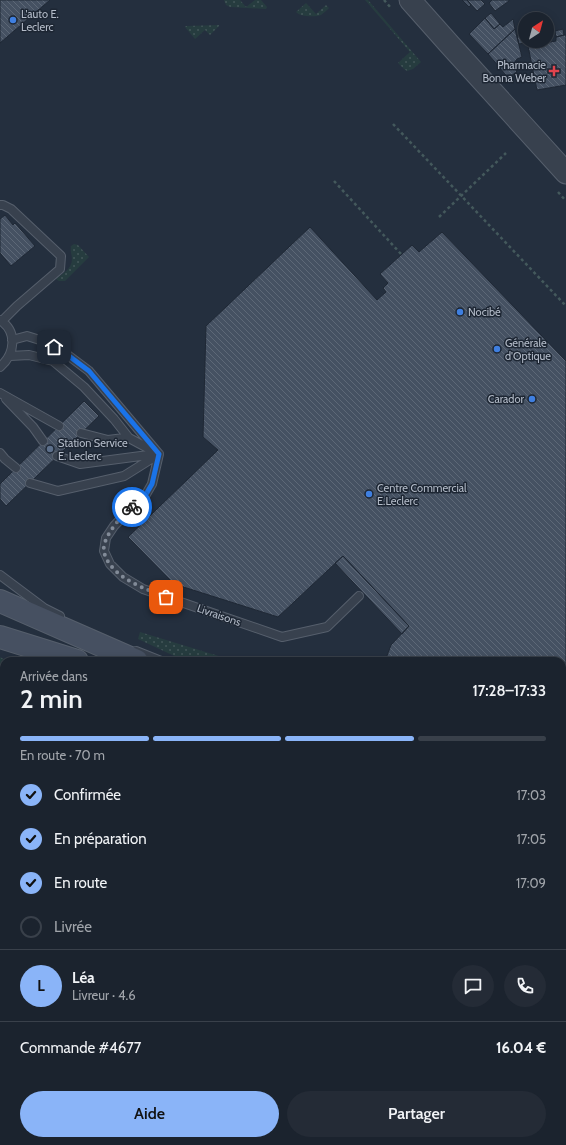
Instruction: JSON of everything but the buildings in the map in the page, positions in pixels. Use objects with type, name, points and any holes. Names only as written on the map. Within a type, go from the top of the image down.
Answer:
[{"type":"main road","points":[[0,601],[132,654]]},
{"type":"main road","points":[[0,637],[64,657]]},
{"type":"street","points":[[410,0],[566,173]]},
{"type":"lane","points":[[0,205],[11,209],[61,256],[60,270],[1,321],[8,328],[12,340],[12,348],[10,356],[0,367]]},
{"type":"lane","points":[[12,340],[27,336],[43,341],[65,353],[89,371],[159,454]]},
{"type":"lane","points":[[10,356],[29,355],[53,361],[84,387],[130,438],[159,454]]},
{"type":"lane","points":[[0,393],[59,426]]},
{"type":"lane","points":[[0,393],[33,427],[43,441]]},
{"type":"lane","points":[[81,433],[108,440],[130,438]]},
{"type":"lane","points":[[0,453],[16,468]]},
{"type":"lane","points":[[57,456],[80,464],[159,454]]},
{"type":"lane","points":[[30,483],[58,491],[124,476],[159,454]]},
{"type":"lane","name":"Livraisons","points":[[159,454],[152,484],[145,496],[114,526],[106,538],[104,551],[110,564],[123,577],[143,588],[282,637],[328,626],[359,596]]},
{"type":"lane","points":[[0,575],[44,608],[65,618]]},
{"type":"lane","points":[[132,654],[144,657]]},
{"type":"path","points":[[393,124],[566,306]]},
{"type":"path","points":[[439,217],[506,153]]},
{"type":"path","points":[[334,181],[402,254]]},
{"type":"green space","points":[[224,0],[240,0],[246,7],[255,0],[261,0],[267,7],[266,9],[230,7],[226,5]]},
{"type":"green space","points":[[365,0],[368,0],[421,62],[413,69],[407,71],[398,63],[410,52]]},
{"type":"green space","points":[[306,3],[316,14],[326,5],[329,8],[321,15],[316,16],[304,16],[298,14],[296,12]]},
{"type":"green space","points":[[219,25],[210,35],[205,30],[195,39],[185,27],[186,26]]},
{"type":"green space","points":[[74,244],[78,245],[89,257],[65,281],[59,281],[56,279],[66,271],[72,263],[71,246]]},
{"type":"green space","points":[[140,632],[222,657],[176,657],[138,639]]},
{"type":"way so far","points":[[132,507],[114,526],[106,538],[104,551],[110,564],[123,577],[143,588],[166,597]]},
{"type":"place","name":"L'auto E. Leclerc","points":[[13,20]]},
{"type":"place","name":"Pharmacie Bonna Weber","points":[[554,71]]},
{"type":"place","name":"Nocibé","points":[[460,312]]},
{"type":"place","name":"Générale d'Optique","points":[[497,349]]},
{"type":"place","name":"Carador","points":[[532,399]]},
{"type":"place","name":"Station Service E. Leclerc","points":[[50,449]]},
{"type":"place","name":"Centre Commercial E.Leclerc","points":[[369,494]]},
{"type":"route","points":[[54,347],[65,353],[89,371],[159,454],[152,484],[145,496],[132,507]]}]
